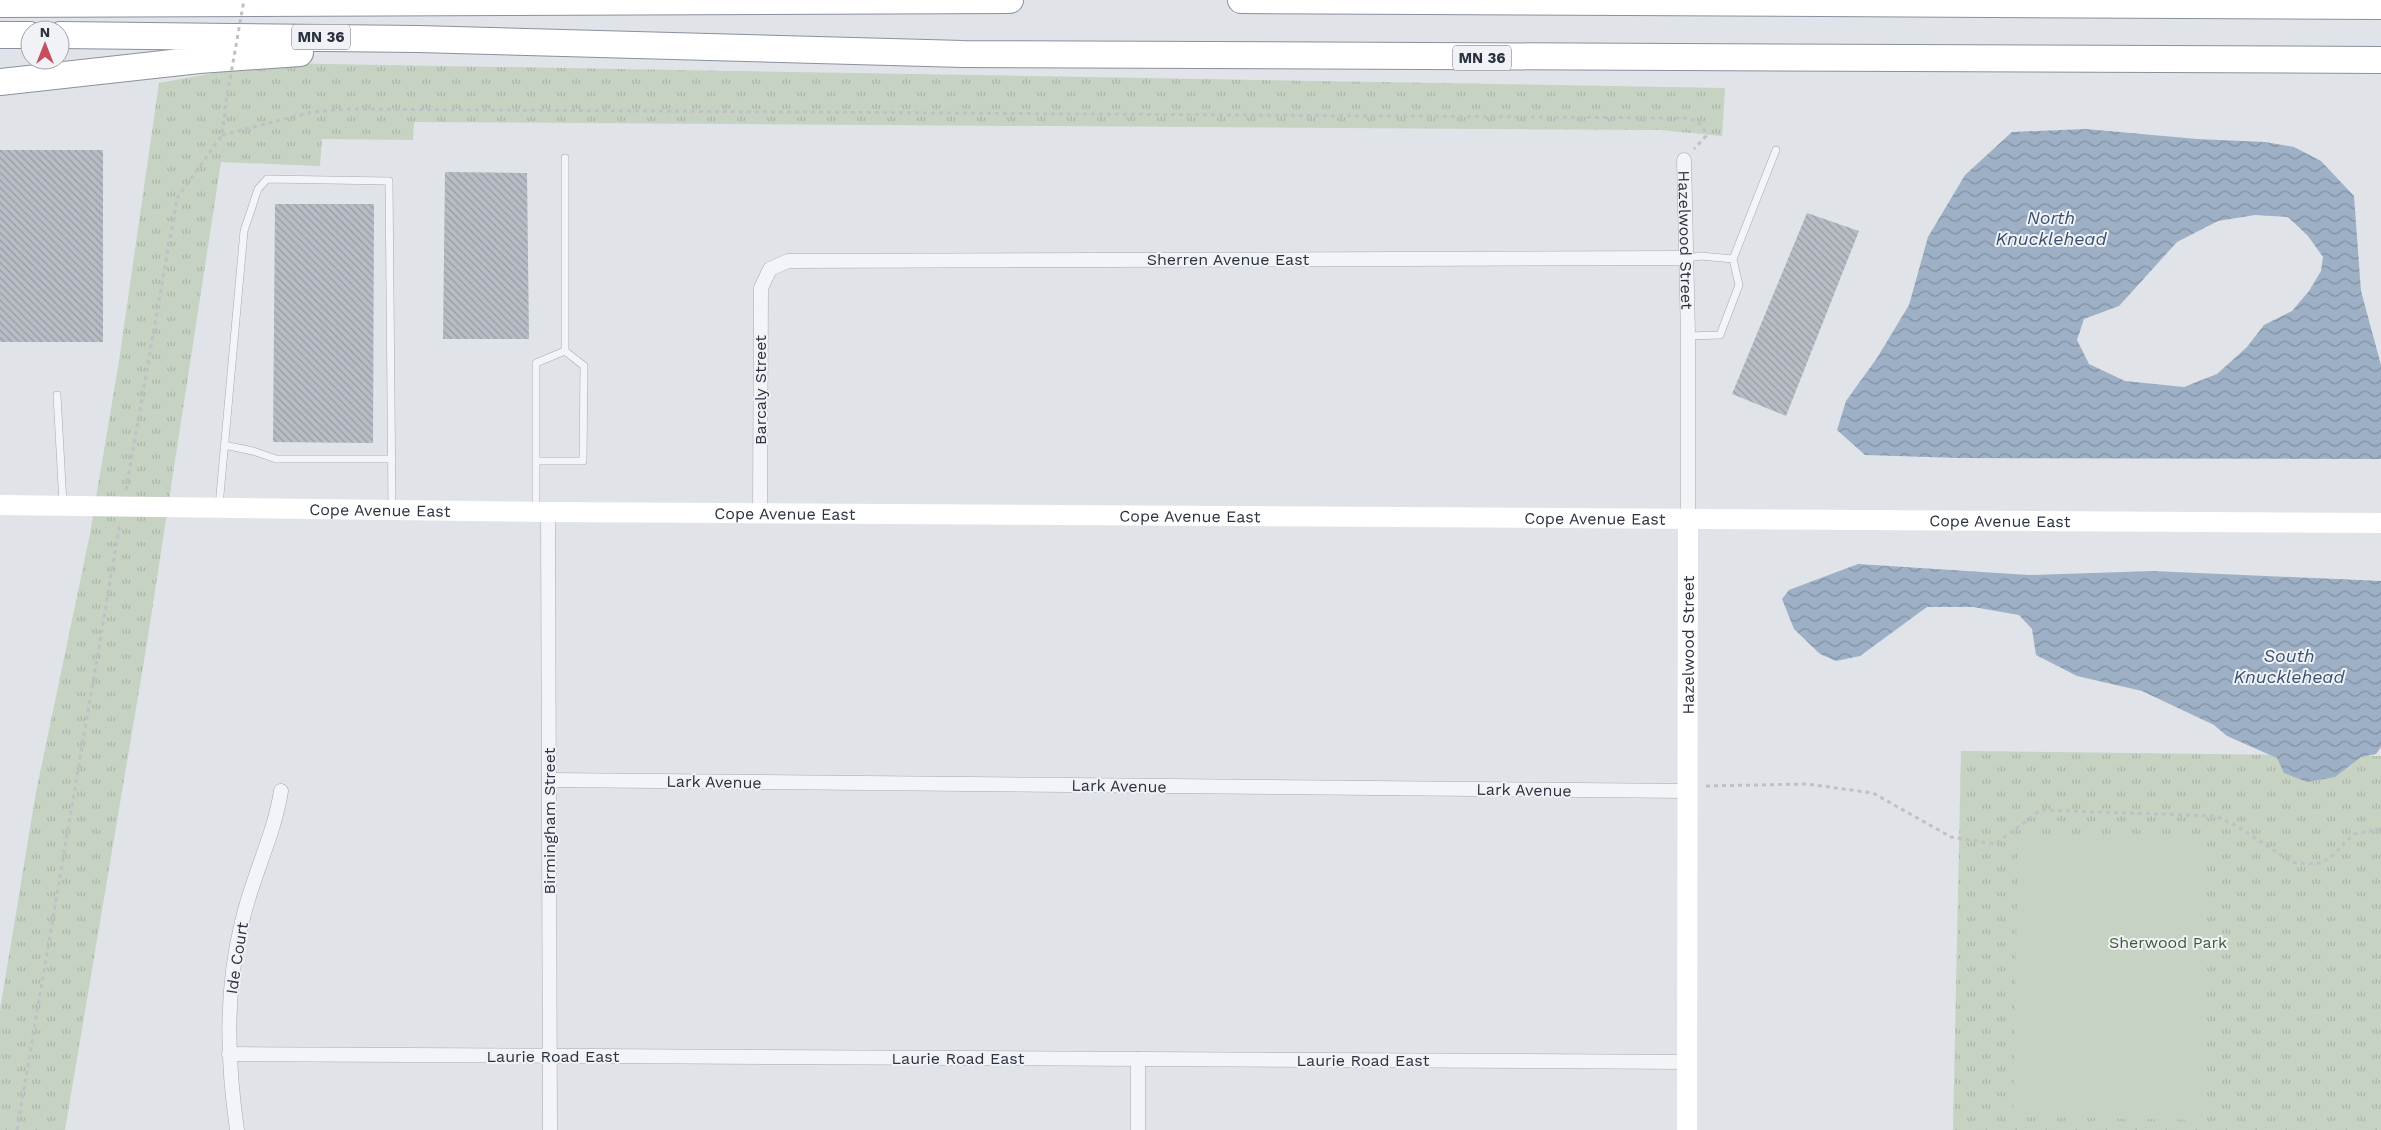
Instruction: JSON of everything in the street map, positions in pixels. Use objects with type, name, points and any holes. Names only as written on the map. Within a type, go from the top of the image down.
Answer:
[{"type":"highway","name":"MN 36","points":[[0,4],[1010,0]]},
{"type":"highway","points":[[1241,0],[2381,6]]},
{"type":"highway","points":[[0,35],[20,35]]},
{"type":"highway","name":"MN 36","points":[[70,35],[408,38],[964,54],[2381,60]]},
{"type":"highway","points":[[0,82],[199,60],[281,54],[583,44]]},
{"type":"street","name":"Hazelwood Street","points":[[1684,160],[1688,336],[1688,520],[1695,788],[1687,1062],[1687,1130]]},
{"type":"street","name":"Sherren Avenue East","points":[[770,269],[788,261],[1687,258]]},
{"type":"street","name":"Barcaly Street","points":[[760,514],[761,288],[770,269]]},
{"type":"street","name":"Cope Avenue East","points":[[0,504],[760,514],[2381,523]]},
{"type":"street","name":"Birmingham Street","points":[[542,512],[549,780],[550,1130]]},
{"type":"street","name":"Lark Avenue","points":[[549,780],[1695,788]]},
{"type":"street","name":"Ide Court","points":[[238,1130],[229,1054],[232,977],[242,921],[258,867],[278,812],[281,791]]},
{"type":"street","name":"Laurie Road East","points":[[229,1054],[1687,1062]]},
{"type":"street","points":[[1138,1059],[1138,1130]]},
{"type":"lane","points":[[1688,336],[1720,335],[1739,284],[1733,259],[1776,150]]},
{"type":"lane","points":[[564,158],[565,351]]},
{"type":"lane","points":[[219,506],[244,231],[258,188],[266,180],[389,181],[392,509]]},
{"type":"lane","points":[[1687,258],[1701,256],[1733,259]]},
{"type":"lane","points":[[542,512],[537,461],[536,363],[565,351]]},
{"type":"lane","points":[[537,461],[583,461],[584,366],[565,351]]},
{"type":"lane","points":[[57,395],[64,505]]},
{"type":"lane","points":[[224,445],[253,451],[276,459],[392,459]]},
{"type":"path","points":[[18,1130],[123,505],[177,198],[222,135],[244,0]]},
{"type":"path","points":[[222,135],[312,112],[345,109],[1684,118],[1698,120],[1704,127],[1706,136],[1684,160]]},
{"type":"path","points":[[1695,788],[1807,784],[1873,793],[1951,837],[1995,844],[2041,810],[2216,816],[2237,826],[2292,862],[2307,864],[2322,863],[2354,834],[2381,829]]},
{"type":"green space","points":[[269,63],[1725,88],[1722,136],[1660,130],[414,122],[413,140],[322,139],[320,166],[221,162],[147,643],[65,1130],[0,1130],[0,1010],[36,792],[90,534],[119,361],[159,83]]},
{"type":"green space","name":"Sherwood Park","points":[[1961,751],[2381,756],[2381,1130],[1953,1130]]},
{"type":"green space","points":[[2018,839],[2203,841],[2201,1120],[2013,1117]]},
{"type":"water","name":"North Knucklehead","points":[[2086,129],[2197,139],[2265,142],[2294,147],[2321,161],[2354,196],[2361,291],[2381,365],[2381,459],[1959,458],[1865,455],[1837,430],[1846,401],[1877,358],[1909,305],[1928,237],[1965,175],[2012,132]],"holes":[[[2255,215],[2288,217],[2308,236],[2323,257],[2321,271],[2309,291],[2292,311],[2264,325],[2247,347],[2217,374],[2184,387],[2125,381],[2089,364],[2077,340],[2084,319],[2119,306],[2177,242],[2218,221]]]},
{"type":"water","name":"South Knucklehead","points":[[1858,564],[2029,575],[2153,571],[2381,581],[2381,747],[2376,754],[2361,757],[2335,777],[2307,782],[2284,773],[2277,758],[2227,736],[2214,725],[2142,691],[2077,676],[2036,655],[2032,629],[2019,615],[1973,607],[1927,607],[1860,656],[1836,661],[1820,654],[1794,629],[1782,599],[1789,590]]},
{"type":"building","points":[[0,150],[103,150],[103,342],[0,342]]},
{"type":"building","points":[[445,172],[527,173],[529,339],[443,339]]},
{"type":"building","points":[[275,204],[374,204],[373,443],[273,442]]},
{"type":"building","points":[[1807,213],[1859,231],[1786,416],[1732,394]]}]
